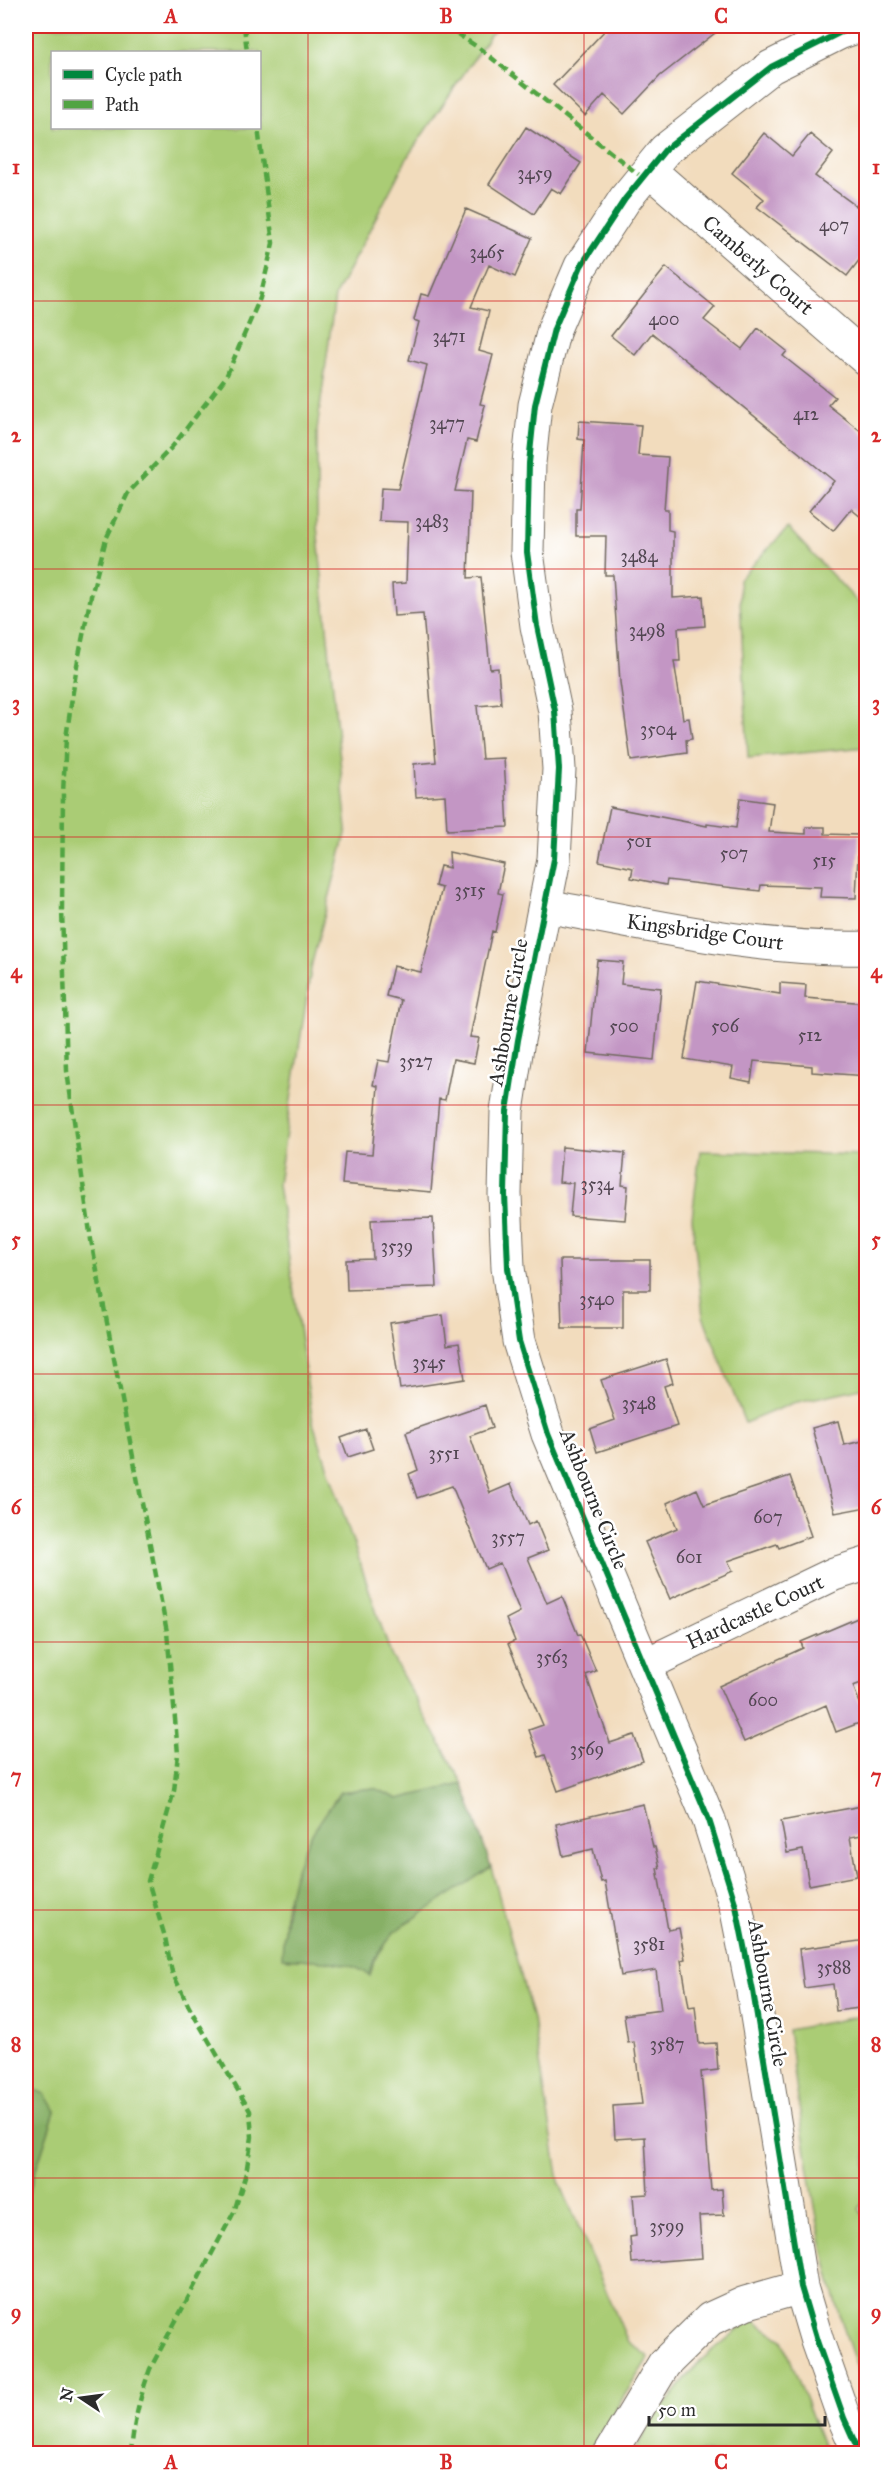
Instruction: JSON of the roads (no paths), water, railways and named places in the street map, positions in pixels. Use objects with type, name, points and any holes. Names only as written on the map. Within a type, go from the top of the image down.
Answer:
[{"type":"street","name":"Ashbourne Circle","points":[[859,26],[838,33],[771,67],[665,150],[626,199],[581,266],[554,329],[535,405],[529,463],[527,552],[537,626],[555,711],[559,769],[554,860],[518,1040],[507,1111],[506,1194],[508,1268],[519,1341],[548,1434],[709,1820],[736,1906],[753,1991],[801,2287],[844,2418],[860,2454]]},
{"type":"street","name":"Camberly Court","points":[[649,170],[867,359]]},
{"type":"street","name":"Kingsbridge Court","points":[[544,906],[721,938],[780,944],[867,948]]},
{"type":"street","name":"Hardcastle Court","points":[[645,1665],[834,1574],[867,1564]]},
{"type":"street","points":[[610,2454],[664,2364],[710,2319],[745,2303],[801,2287]]}]
